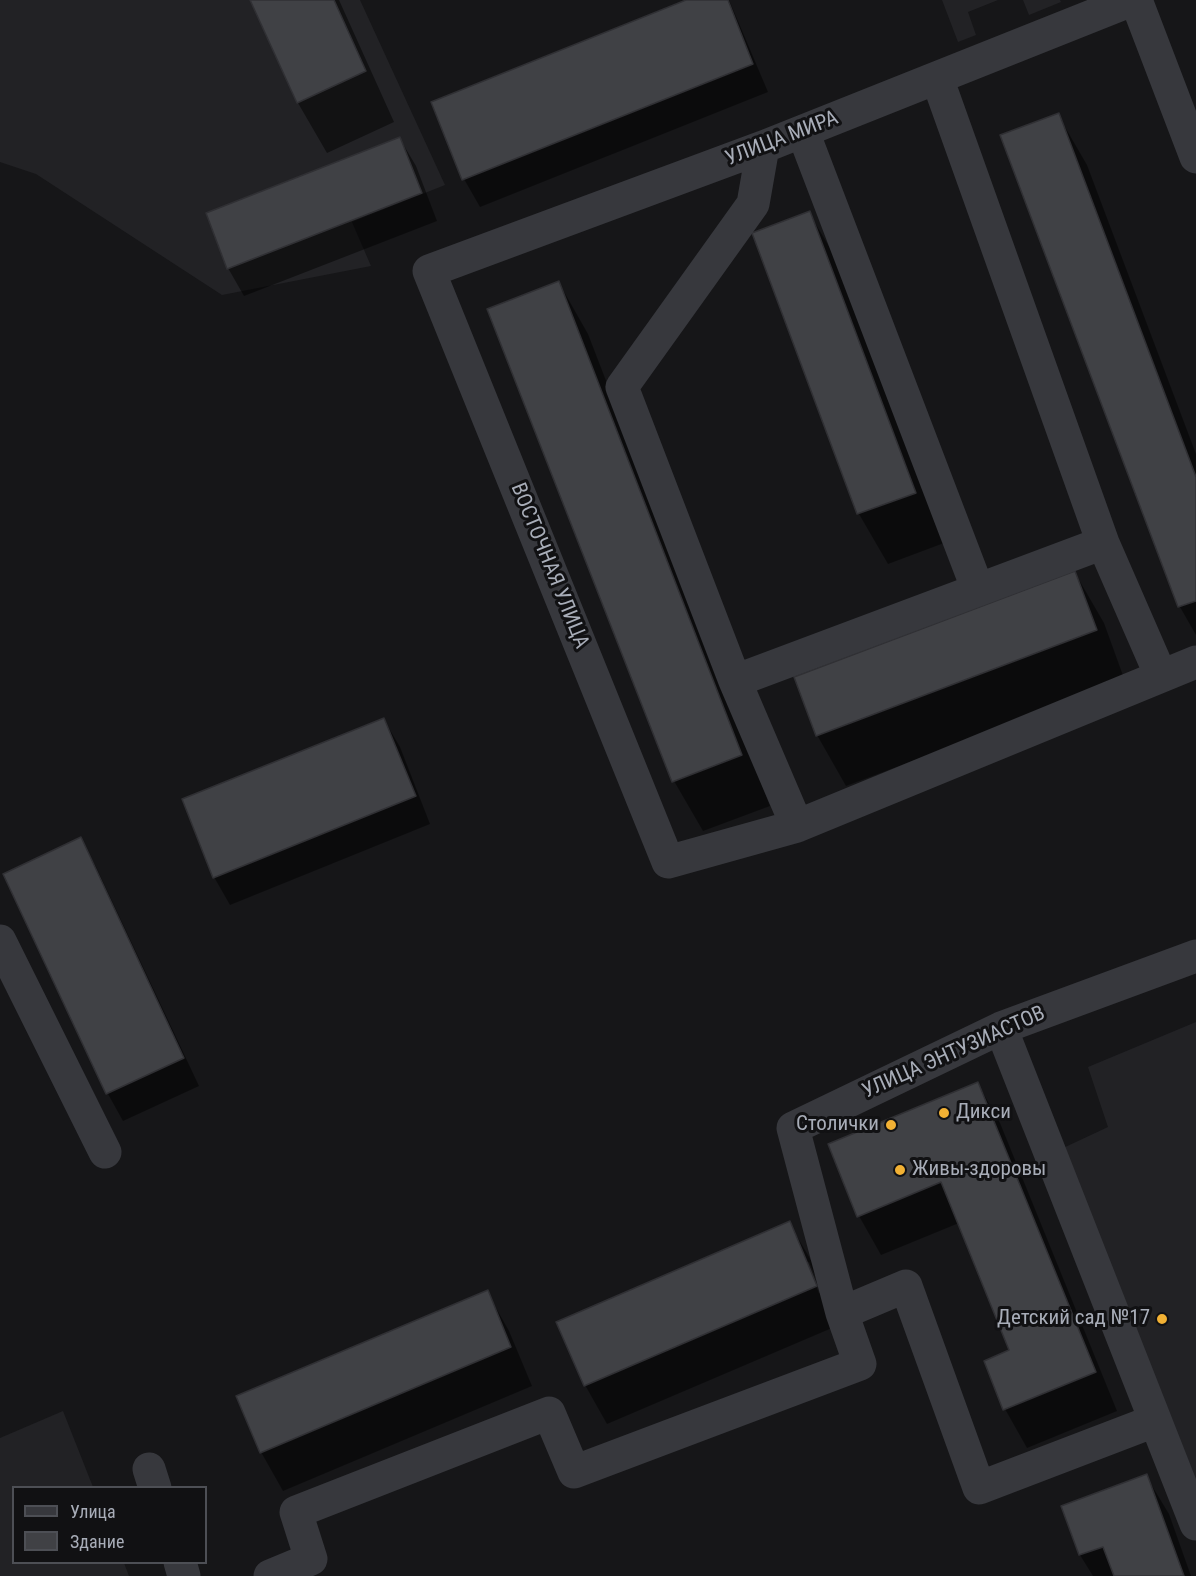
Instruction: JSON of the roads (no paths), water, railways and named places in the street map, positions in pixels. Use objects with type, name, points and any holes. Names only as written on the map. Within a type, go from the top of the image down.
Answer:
[{"type":"street","name":"УЛИЦА МИРА","points":[[429,271],[803,132],[1134,0]]},
{"type":"street","points":[[1134,0],[1190,124],[1196,157]]},
{"type":"street","points":[[937,78],[1103,543],[1161,676]]},
{"type":"street","points":[[803,132],[978,590]]},
{"type":"street","points":[[763,147],[753,204],[622,387],[735,681],[797,826],[1196,662]]},
{"type":"street","name":"ВОСТОЧНАЯ УЛИЦА","points":[[429,271],[668,862],[797,826]]},
{"type":"street","points":[[735,681],[1103,543]]},
{"type":"street","points":[[0,941],[105,1152]]},
{"type":"street","name":"УЛИЦА ЭНТУЗИАСТОВ","points":[[842,1313],[793,1128],[1001,1028],[1196,956]]},
{"type":"street","points":[[1001,1028],[1196,1524]]},
{"type":"street","points":[[270,1576],[314,1567],[296,1512],[549,1413],[574,1472],[860,1364],[842,1313],[906,1286],[980,1488],[1154,1421]]},
{"type":"place","name":"Дикси","points":[[944,1113]]},
{"type":"place","name":"Столички","points":[[891,1125]]},
{"type":"place","name":"Живы-здоровы","points":[[900,1170]]},
{"type":"place","name":"Детский сад №17","points":[[1162,1319]]}]
